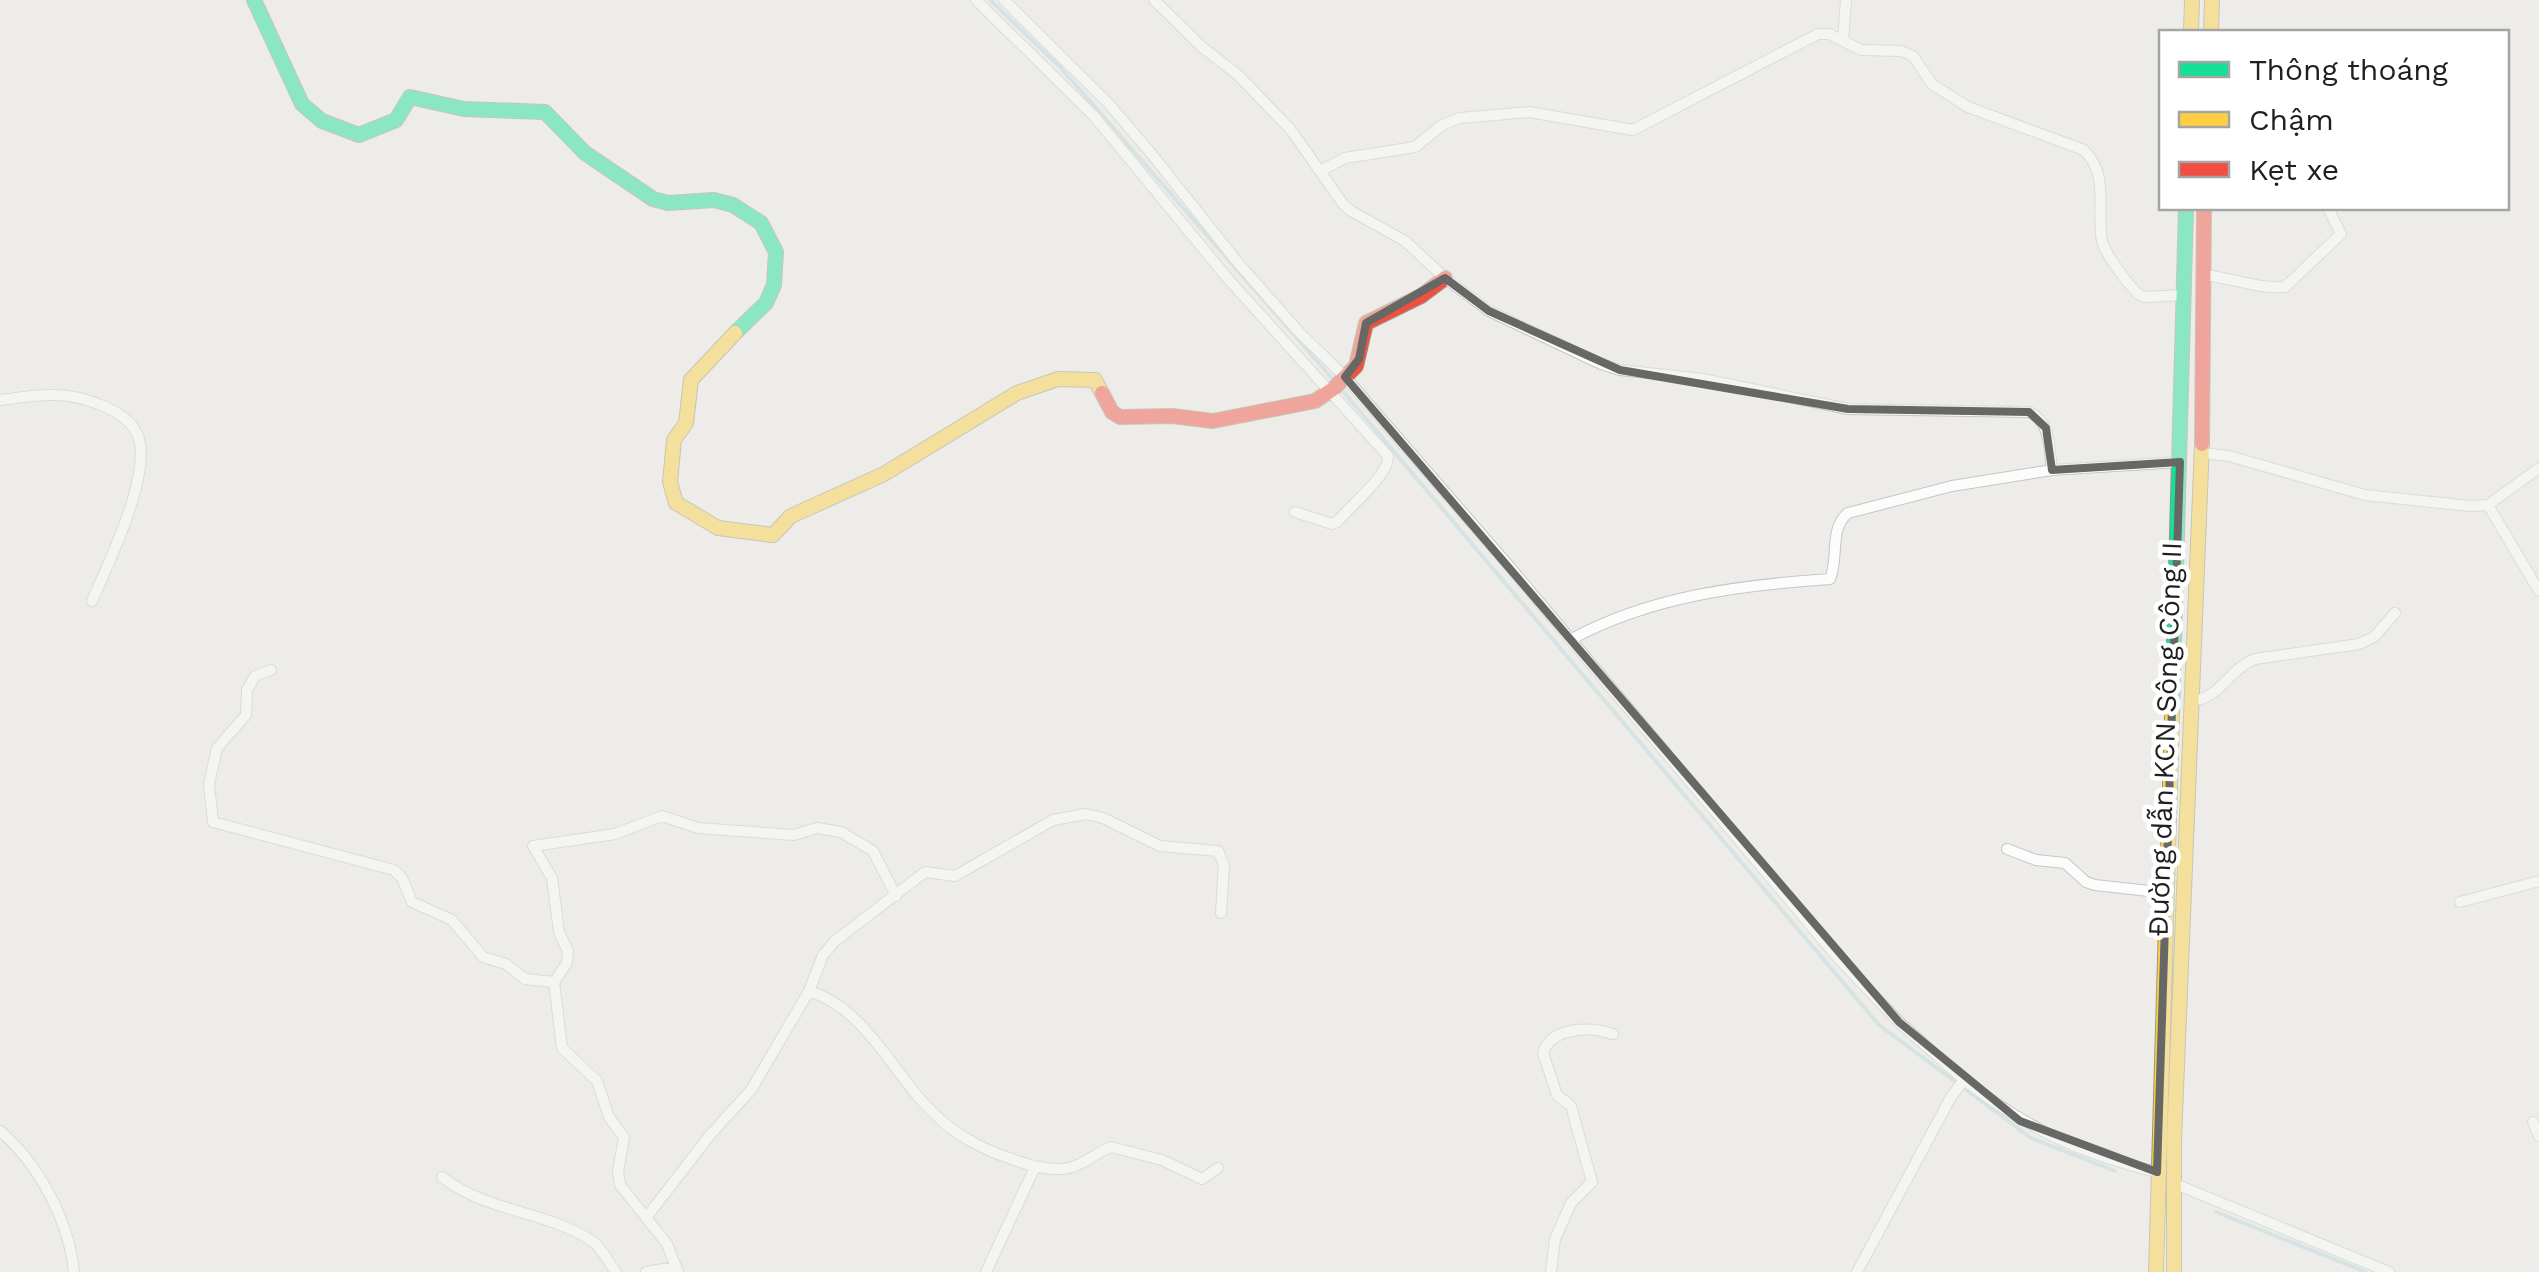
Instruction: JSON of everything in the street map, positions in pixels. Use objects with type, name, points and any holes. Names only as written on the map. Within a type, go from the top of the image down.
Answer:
[{"type":"street","points":[[254,0],[302,104],[322,121],[358,135],[396,120],[410,97],[464,109],[544,112],[556,118],[573,144],[652,199],[668,204],[717,200],[753,216],[765,228],[778,258],[774,289],[766,303],[702,365],[692,380],[686,423],[675,436],[670,482],[678,506],[726,530],[772,535],[792,516],[884,474],[1009,396],[1058,379],[1095,380],[1112,412],[1120,417],[1172,416],[1204,421],[1307,404],[1337,385],[1359,360],[1366,323],[1422,296],[1445,278]]},
{"type":"street","points":[[976,0],[1094,116],[1229,280],[1337,385],[1570,640],[1838,958],[1898,1022],[1963,1082],[2008,1113],[2084,1151],[2157,1172]]},
{"type":"street","points":[[1004,0],[1108,103],[1238,264],[1299,332],[1388,456],[1389,466],[1337,522],[1332,524],[1294,512]]},
{"type":"street","points":[[1154,0],[1202,47],[1238,75],[1299,138],[1343,204],[1405,242],[1489,311],[1620,370],[1703,378],[1848,409],[2028,412],[2040,418],[2046,428],[2052,470]]},
{"type":"street","points":[[1844,40],[1846,0]]},
{"type":"street","points":[[2191,30],[2192,0]]},
{"type":"street","points":[[2211,30],[2212,0]]},
{"type":"street","points":[[1322,170],[1345,158],[1415,147],[1442,125],[1460,118],[1529,112],[1632,130],[1818,34],[1844,40],[1860,50],[1902,51],[1913,56],[1932,84],[1968,107],[2084,150],[2100,178],[2102,238],[2108,254],[2138,294],[2184,295]]},
{"type":"street","name":"Đường dẫn KCN Sông Công II","points":[[2156,1272],[2186,210]]},
{"type":"street","name":"Đường dẫn KCN Sông Công II","points":[[2174,1272],[2173,1182],[2202,453],[2204,210]]},
{"type":"street","points":[[2204,275],[2285,287],[2341,234],[2329,210]]},
{"type":"street","points":[[0,400],[70,396],[106,407],[130,424],[138,436],[137,475],[128,515],[92,601]]},
{"type":"street","points":[[2202,453],[2229,456],[2365,495],[2488,505],[2539,468]]},
{"type":"street","points":[[1570,640],[1619,615],[1678,599],[1830,579],[1837,527],[1848,513],[1952,486],[2052,470],[2180,462]]},
{"type":"street","points":[[2488,505],[2539,591]]},
{"type":"street","points":[[2192,701],[2208,698],[2250,661],[2328,651],[2374,637],[2395,613]]},
{"type":"street","points":[[2176,651],[2193,652]]},
{"type":"street","points":[[271,670],[255,676],[247,690],[246,715],[216,748],[209,784],[213,822],[394,870],[402,878],[412,902],[452,920],[479,954],[506,964],[525,979],[554,982]]},
{"type":"street","points":[[646,1218],[751,1090],[834,940],[926,872],[955,876],[1054,820],[1086,814],[1103,818],[1160,846],[1218,850],[1224,865],[1221,913]]},
{"type":"street","points":[[646,1272],[677,1270],[667,1244],[618,1179],[624,1138],[609,1117],[601,1088],[562,1048],[554,982],[567,962],[568,951],[559,932],[555,888],[534,844],[606,836],[662,816],[698,828],[794,835],[826,828],[854,837],[873,851],[896,896]]},
{"type":"street","points":[[2008,849],[2036,860],[2065,863],[2095,885],[2167,893]]},
{"type":"street","points":[[2460,902],[2539,881]]},
{"type":"street","points":[[809,990],[826,997],[854,1018],[943,1123],[996,1154],[1035,1167],[1068,1168],[1111,1147],[1162,1160],[1202,1178],[1218,1168]]},
{"type":"street","points":[[1550,1272],[1555,1238],[1572,1203],[1592,1182],[1570,1106],[1557,1094],[1544,1047],[1548,1041],[1584,1028],[1612,1034]]},
{"type":"street","points":[[1857,1272],[1963,1082]]},
{"type":"street","points":[[2533,1122],[2539,1136]]},
{"type":"street","points":[[0,1131],[34,1166],[66,1226],[74,1272]]},
{"type":"street","points":[[986,1272],[1035,1167]]},
{"type":"street","points":[[442,1177],[475,1197],[562,1226],[592,1241],[602,1249],[616,1272]]},
{"type":"street","points":[[2173,1182],[2388,1272]]},
{"type":"highlighted area","points":[[1445,278],[1489,311],[1620,370],[1848,409],[2029,412],[2046,428],[2052,470],[2180,462],[2157,1172],[2020,1121],[1899,1022],[1345,377],[1359,359],[1366,323]]},
{"type":"waterway","points":[[990,0],[1060,67],[1330,376],[1879,1025],[2031,1138],[2115,1171]]},
{"type":"waterway","points":[[2216,1212],[2366,1272]]},
{"type":"traffic: fast","points":[[254,0],[302,104],[322,121],[359,135],[396,120],[410,97],[464,109],[545,112],[585,153],[653,199],[668,203],[714,200],[733,205],[761,223],[776,252],[774,285],[766,303],[735,333]]},
{"type":"traffic: fast","points":[[2172,715],[2186,210]]},
{"type":"traffic: slow","points":[[2191,30],[2192,0]]},
{"type":"traffic: slow","points":[[2211,30],[2212,0]]},
{"type":"traffic: slow","points":[[735,333],[691,380],[686,423],[674,440],[670,482],[676,503],[718,528],[773,535],[791,516],[884,474],[1017,393],[1058,379],[1095,380],[1102,393]]},
{"type":"traffic: slow","points":[[2174,1272],[2174,1140],[2202,444]]},
{"type":"traffic: slow","points":[[2156,1272],[2172,715]]},
{"type":"traffic: jam","points":[[2202,444],[2204,210]]},
{"type":"traffic: jam","points":[[1102,393],[1112,412],[1120,417],[1172,416],[1213,421],[1315,401],[1356,366],[1366,323],[1421,296],[1445,278]]}]
